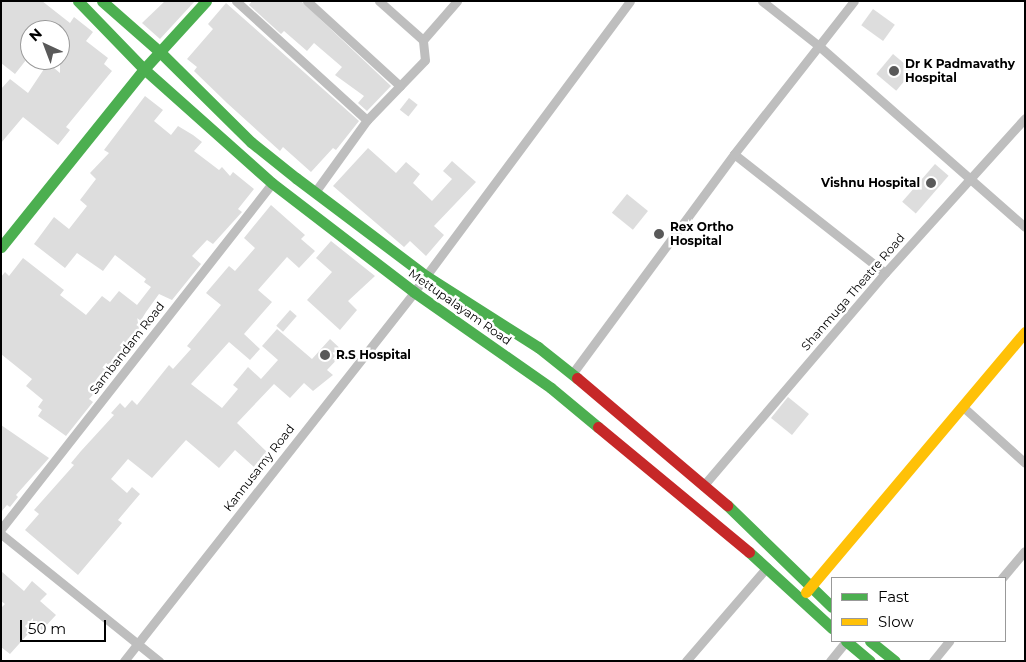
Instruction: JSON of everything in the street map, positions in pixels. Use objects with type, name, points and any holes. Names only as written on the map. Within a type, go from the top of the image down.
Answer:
[{"type":"main road","name":"Mettupalayam Road","points":[[78,1],[144,69],[272,183],[414,292],[551,388],[767,567],[831,627]]},
{"type":"main road","name":"Mettupalayam Road","points":[[102,1],[161,53],[251,142],[426,276],[538,347],[621,412],[746,522],[831,606]]},
{"type":"main road","points":[[1,247],[144,69],[161,53],[206,1]]},
{"type":"main road","points":[[800,599],[1025,332]]},
{"type":"main road","points":[[847,642],[870,661]]},
{"type":"main road","points":[[871,642],[895,661]]},
{"type":"street","points":[[236,1],[367,120]]},
{"type":"street","points":[[307,1],[400,86]]},
{"type":"street","points":[[315,192],[367,120],[425,60],[423,40],[378,1]]},
{"type":"street","points":[[423,40],[457,1]]},
{"type":"street","name":"Kannusamy Road","points":[[124,661],[414,292],[630,1]]},
{"type":"street","points":[[762,1],[819,46],[968,181],[1025,228]]},
{"type":"street","points":[[572,374],[734,154],[854,1]]},
{"type":"street","name":"Shanmuga Theatre Road","points":[[703,486],[885,273],[1025,118]]},
{"type":"street","points":[[734,154],[885,273]]},
{"type":"street","name":"Sambandam Road","points":[[1,529],[272,183]]},
{"type":"street","points":[[962,406],[1025,463]]},
{"type":"street","points":[[1,534],[159,661]]},
{"type":"street","points":[[1003,577],[1025,551]]},
{"type":"street","points":[[686,661],[767,567]]},
{"type":"street","points":[[830,661],[845,642]]},
{"type":"street","points":[[933,661],[948,642]]},
{"type":"building","points":[[1,1],[42,1],[66,20],[20,20],[20,68],[15,74],[1,63]]},
{"type":"building","points":[[165,1],[195,1],[160,39],[142,23]]},
{"type":"building","points":[[252,1],[301,1],[391,86],[367,111],[358,103],[364,96],[335,75],[342,67],[314,43],[307,51],[284,31],[281,34],[249,5]]},
{"type":"building","points":[[226,3],[359,121],[336,150],[333,148],[311,172],[283,147],[280,151],[227,103],[194,71],[197,67],[187,59],[213,29],[208,24]]},
{"type":"building","points":[[873,9],[895,25],[883,41],[861,25]]},
{"type":"building","points":[[74,17],[93,32],[86,41],[108,58],[104,64],[112,71],[66,127],[70,130],[58,145],[23,117],[1,143],[1,89],[10,79],[28,93],[43,70],[56,70],[60,73],[60,70],[70,70],[70,23]]},
{"type":"building","points":[[893,54],[913,71],[896,91],[876,74]]},
{"type":"building","points":[[145,96],[163,110],[154,121],[171,135],[178,126],[193,135],[202,142],[194,151],[219,170],[222,167],[230,176],[233,172],[254,189],[238,209],[242,212],[213,244],[207,240],[192,256],[201,264],[172,300],[159,294],[138,325],[143,328],[120,357],[124,361],[89,399],[93,402],[66,436],[38,416],[42,410],[38,407],[43,400],[26,386],[32,379],[1,354],[1,277],[5,272],[9,276],[23,258],[64,290],[60,295],[86,315],[102,296],[110,302],[119,291],[137,305],[151,287],[144,282],[146,279],[115,255],[103,271],[77,253],[65,268],[34,244],[54,217],[69,229],[87,206],[80,200],[96,179],[90,173],[109,153],[104,150]]},
{"type":"building","points":[[409,98],[418,105],[408,117],[400,110]]},
{"type":"building","points":[[368,148],[396,173],[406,162],[420,174],[413,183],[432,201],[452,179],[443,171],[452,161],[476,182],[434,226],[444,235],[426,256],[410,241],[404,247],[333,186]]},
{"type":"building","points":[[935,164],[949,176],[916,214],[902,202]]},
{"type":"building","points":[[627,194],[648,211],[633,230],[612,213]]},
{"type":"building","points":[[271,205],[305,235],[301,239],[315,251],[299,268],[287,257],[258,290],[272,302],[244,334],[260,349],[250,360],[229,342],[191,384],[222,408],[238,389],[233,385],[248,367],[261,379],[278,360],[262,346],[277,329],[312,359],[330,339],[344,352],[327,370],[333,375],[313,391],[304,383],[290,398],[274,384],[237,423],[267,452],[254,467],[235,450],[219,468],[186,440],[152,478],[128,459],[111,479],[127,493],[132,487],[140,494],[118,520],[122,523],[78,575],[25,530],[39,514],[34,510],[74,465],[71,463],[114,415],[111,413],[120,403],[125,408],[132,400],[137,405],[169,365],[173,369],[191,349],[187,346],[221,305],[206,293],[229,266],[235,271],[255,248],[244,238]]},
{"type":"building","points":[[331,241],[375,276],[348,301],[357,310],[340,330],[307,300],[332,272],[316,258]]},
{"type":"building","points":[[290,310],[297,316],[283,332],[276,326]]},
{"type":"building","points":[[788,397],[809,414],[792,435],[771,418]]},
{"type":"building","points":[[1,425],[49,458],[16,495],[18,497],[10,507],[7,505],[1,512]]},
{"type":"building","points":[[1,571],[24,591],[32,581],[47,594],[40,601],[56,615],[42,630],[36,625],[10,654],[1,647],[1,608],[5,604],[1,601]]},
{"type":"traffic: fast","points":[[78,1],[144,69],[272,183],[414,292],[551,388],[598,427]]},
{"type":"traffic: fast","points":[[102,1],[161,53],[251,142],[296,178],[426,276],[538,347],[577,378]]},
{"type":"traffic: fast","points":[[1,247],[144,69],[206,1]]},
{"type":"traffic: fast","points":[[727,505],[831,606]]},
{"type":"traffic: fast","points":[[749,552],[831,627]]},
{"type":"traffic: fast","points":[[847,642],[870,661]]},
{"type":"traffic: fast","points":[[871,642],[895,661]]},
{"type":"traffic: slow","points":[[806,592],[1025,332]]},
{"type":"traffic: jam","points":[[577,378],[727,505]]},
{"type":"traffic: jam","points":[[598,427],[749,552]]},
{"type":"place","name":"Dr K Padmavathy Hospital","points":[[894,71]]},
{"type":"place","name":"Vishnu Hospital","points":[[931,183]]},
{"type":"place","name":"Rex Ortho Hospital","points":[[659,234]]},
{"type":"place","name":"R.S Hospital","points":[[325,355]]}]
